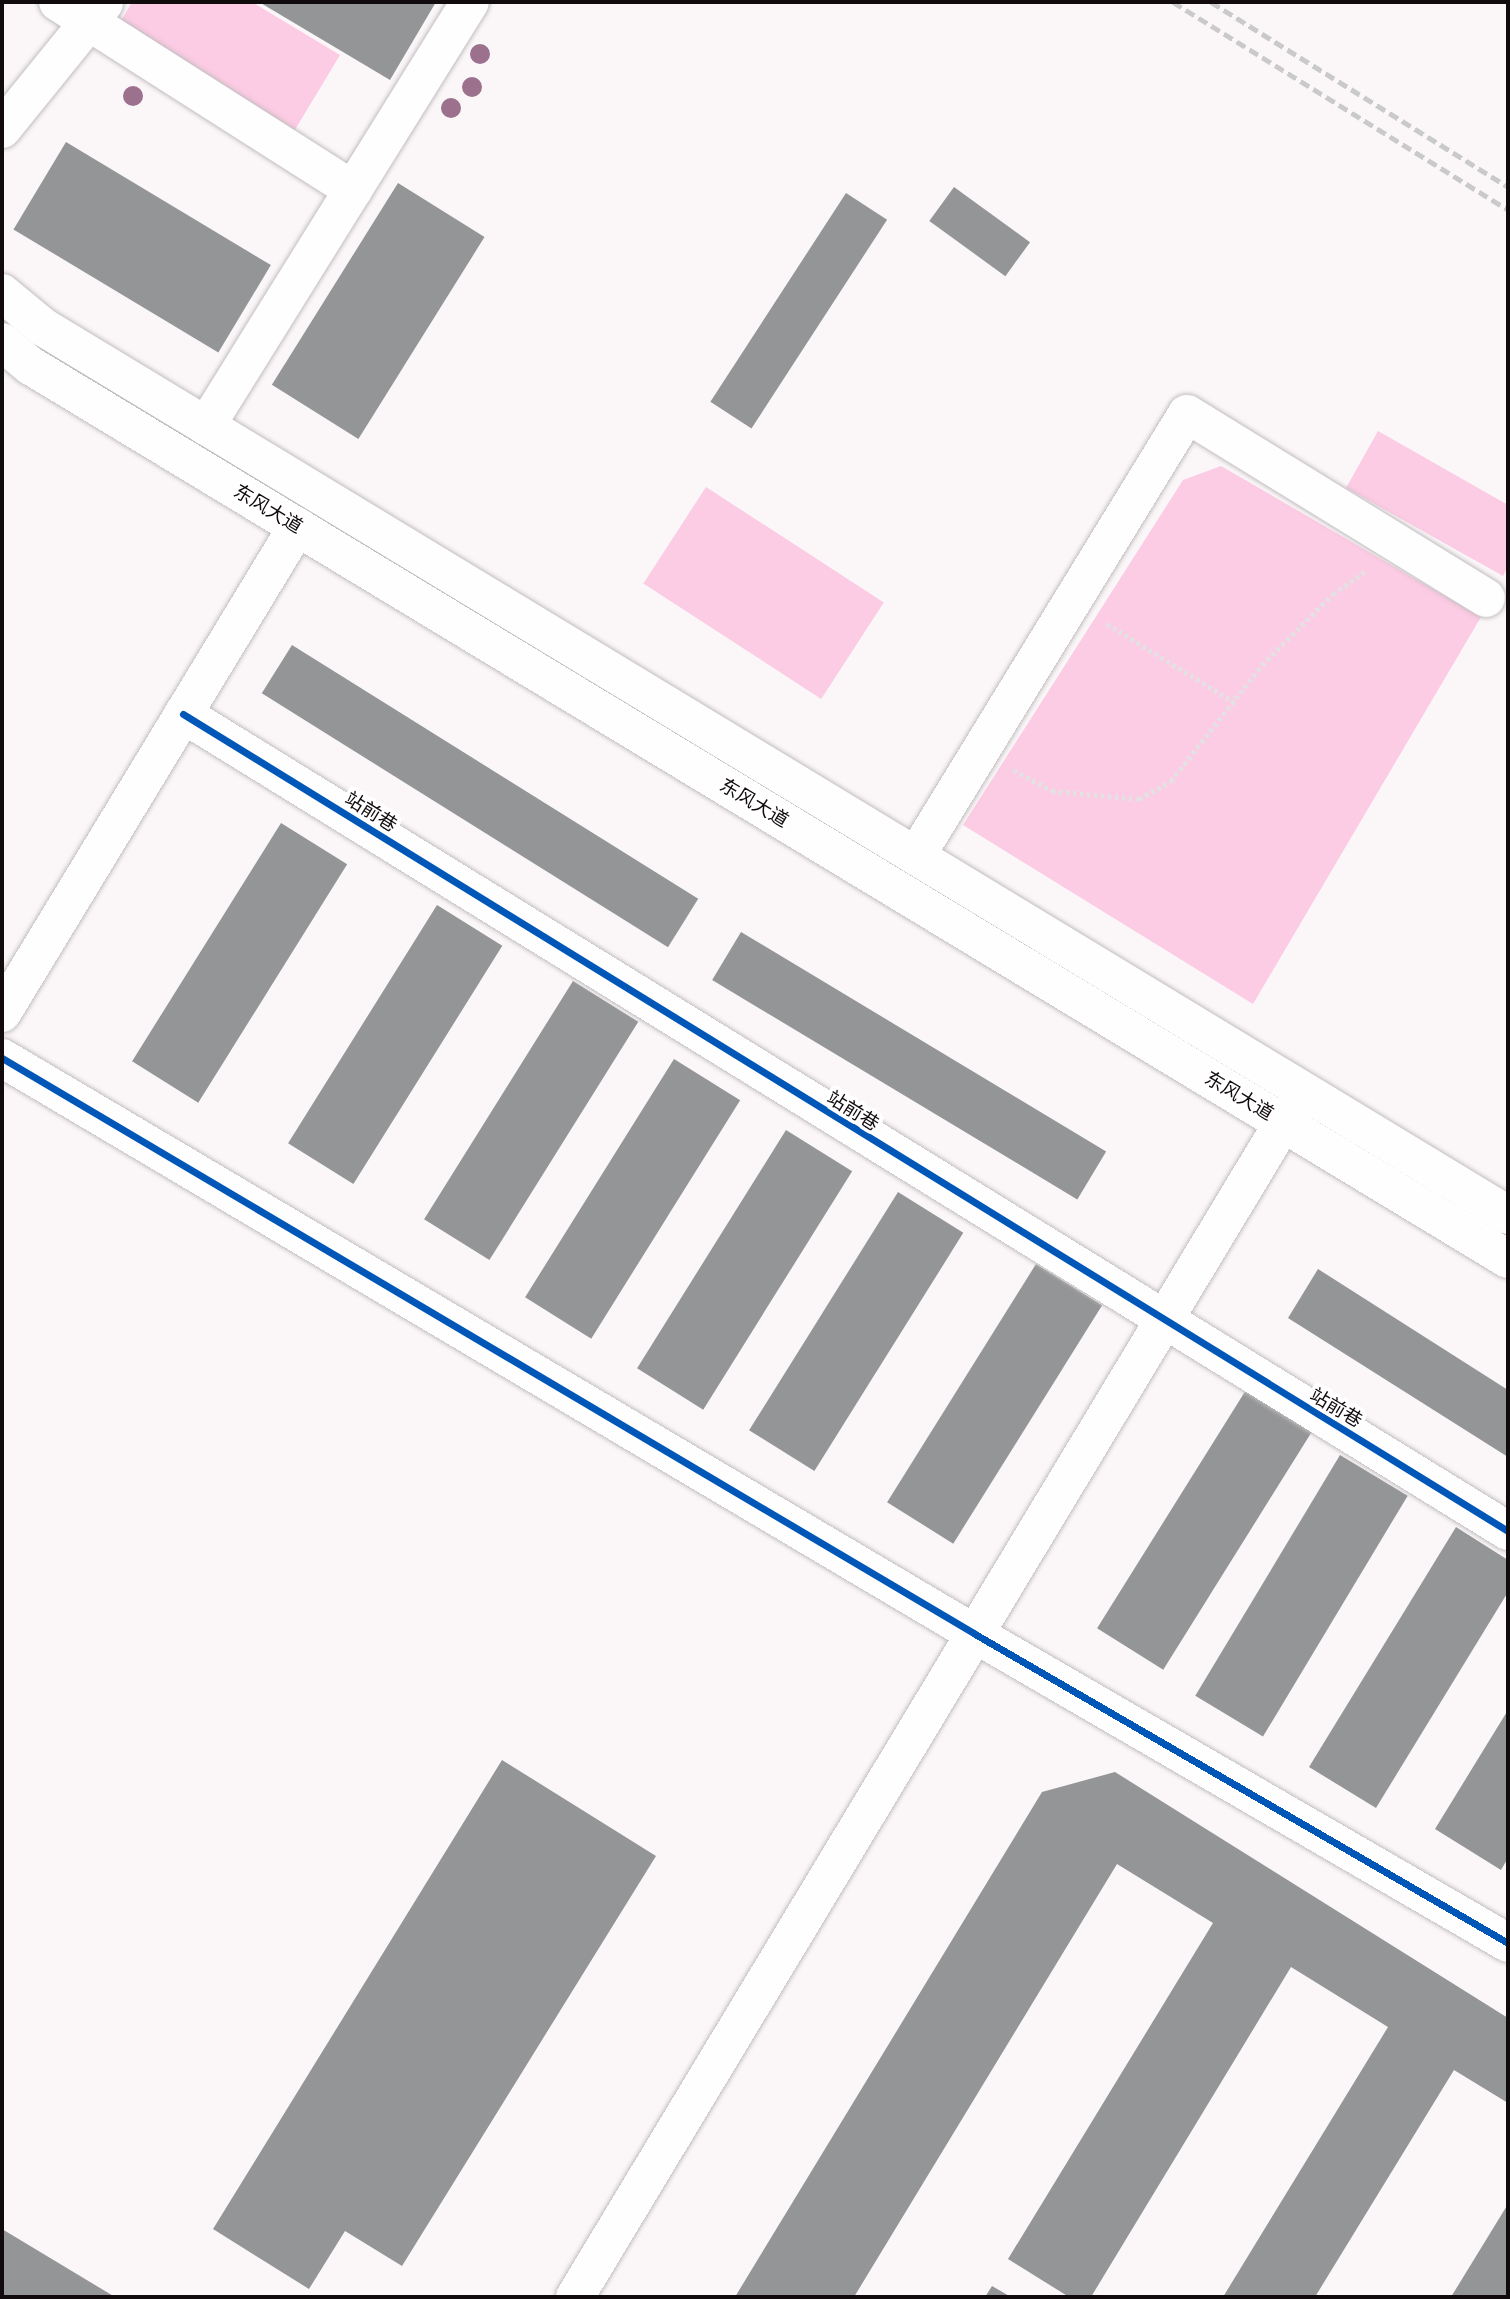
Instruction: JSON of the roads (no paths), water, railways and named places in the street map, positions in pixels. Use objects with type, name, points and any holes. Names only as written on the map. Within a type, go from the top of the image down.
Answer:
[{"type":"street","points":[[206,426],[470,2]]},
{"type":"street","points":[[2,130],[84,8],[353,190]]},
{"type":"street","points":[[2,293],[43,327],[1508,1214]]},
{"type":"street","name":"东风大道","points":[[2,342],[31,366],[1508,1259]]},
{"type":"street","points":[[916,856],[1187,414],[1486,598]]},
{"type":"street","points":[[2,1013],[297,527]]},
{"type":"street","name":"站前巷","points":[[183,715],[1163,1321],[1508,1531]]},
{"type":"street","points":[[2,1058],[975,1634],[1508,1943]]},
{"type":"street","points":[[575,2297],[1283,1123],[1309,1093]]},
{"type":"railway","points":[[1173,2],[1508,210]]},
{"type":"railway","points":[[1211,2],[1508,187]]}]
